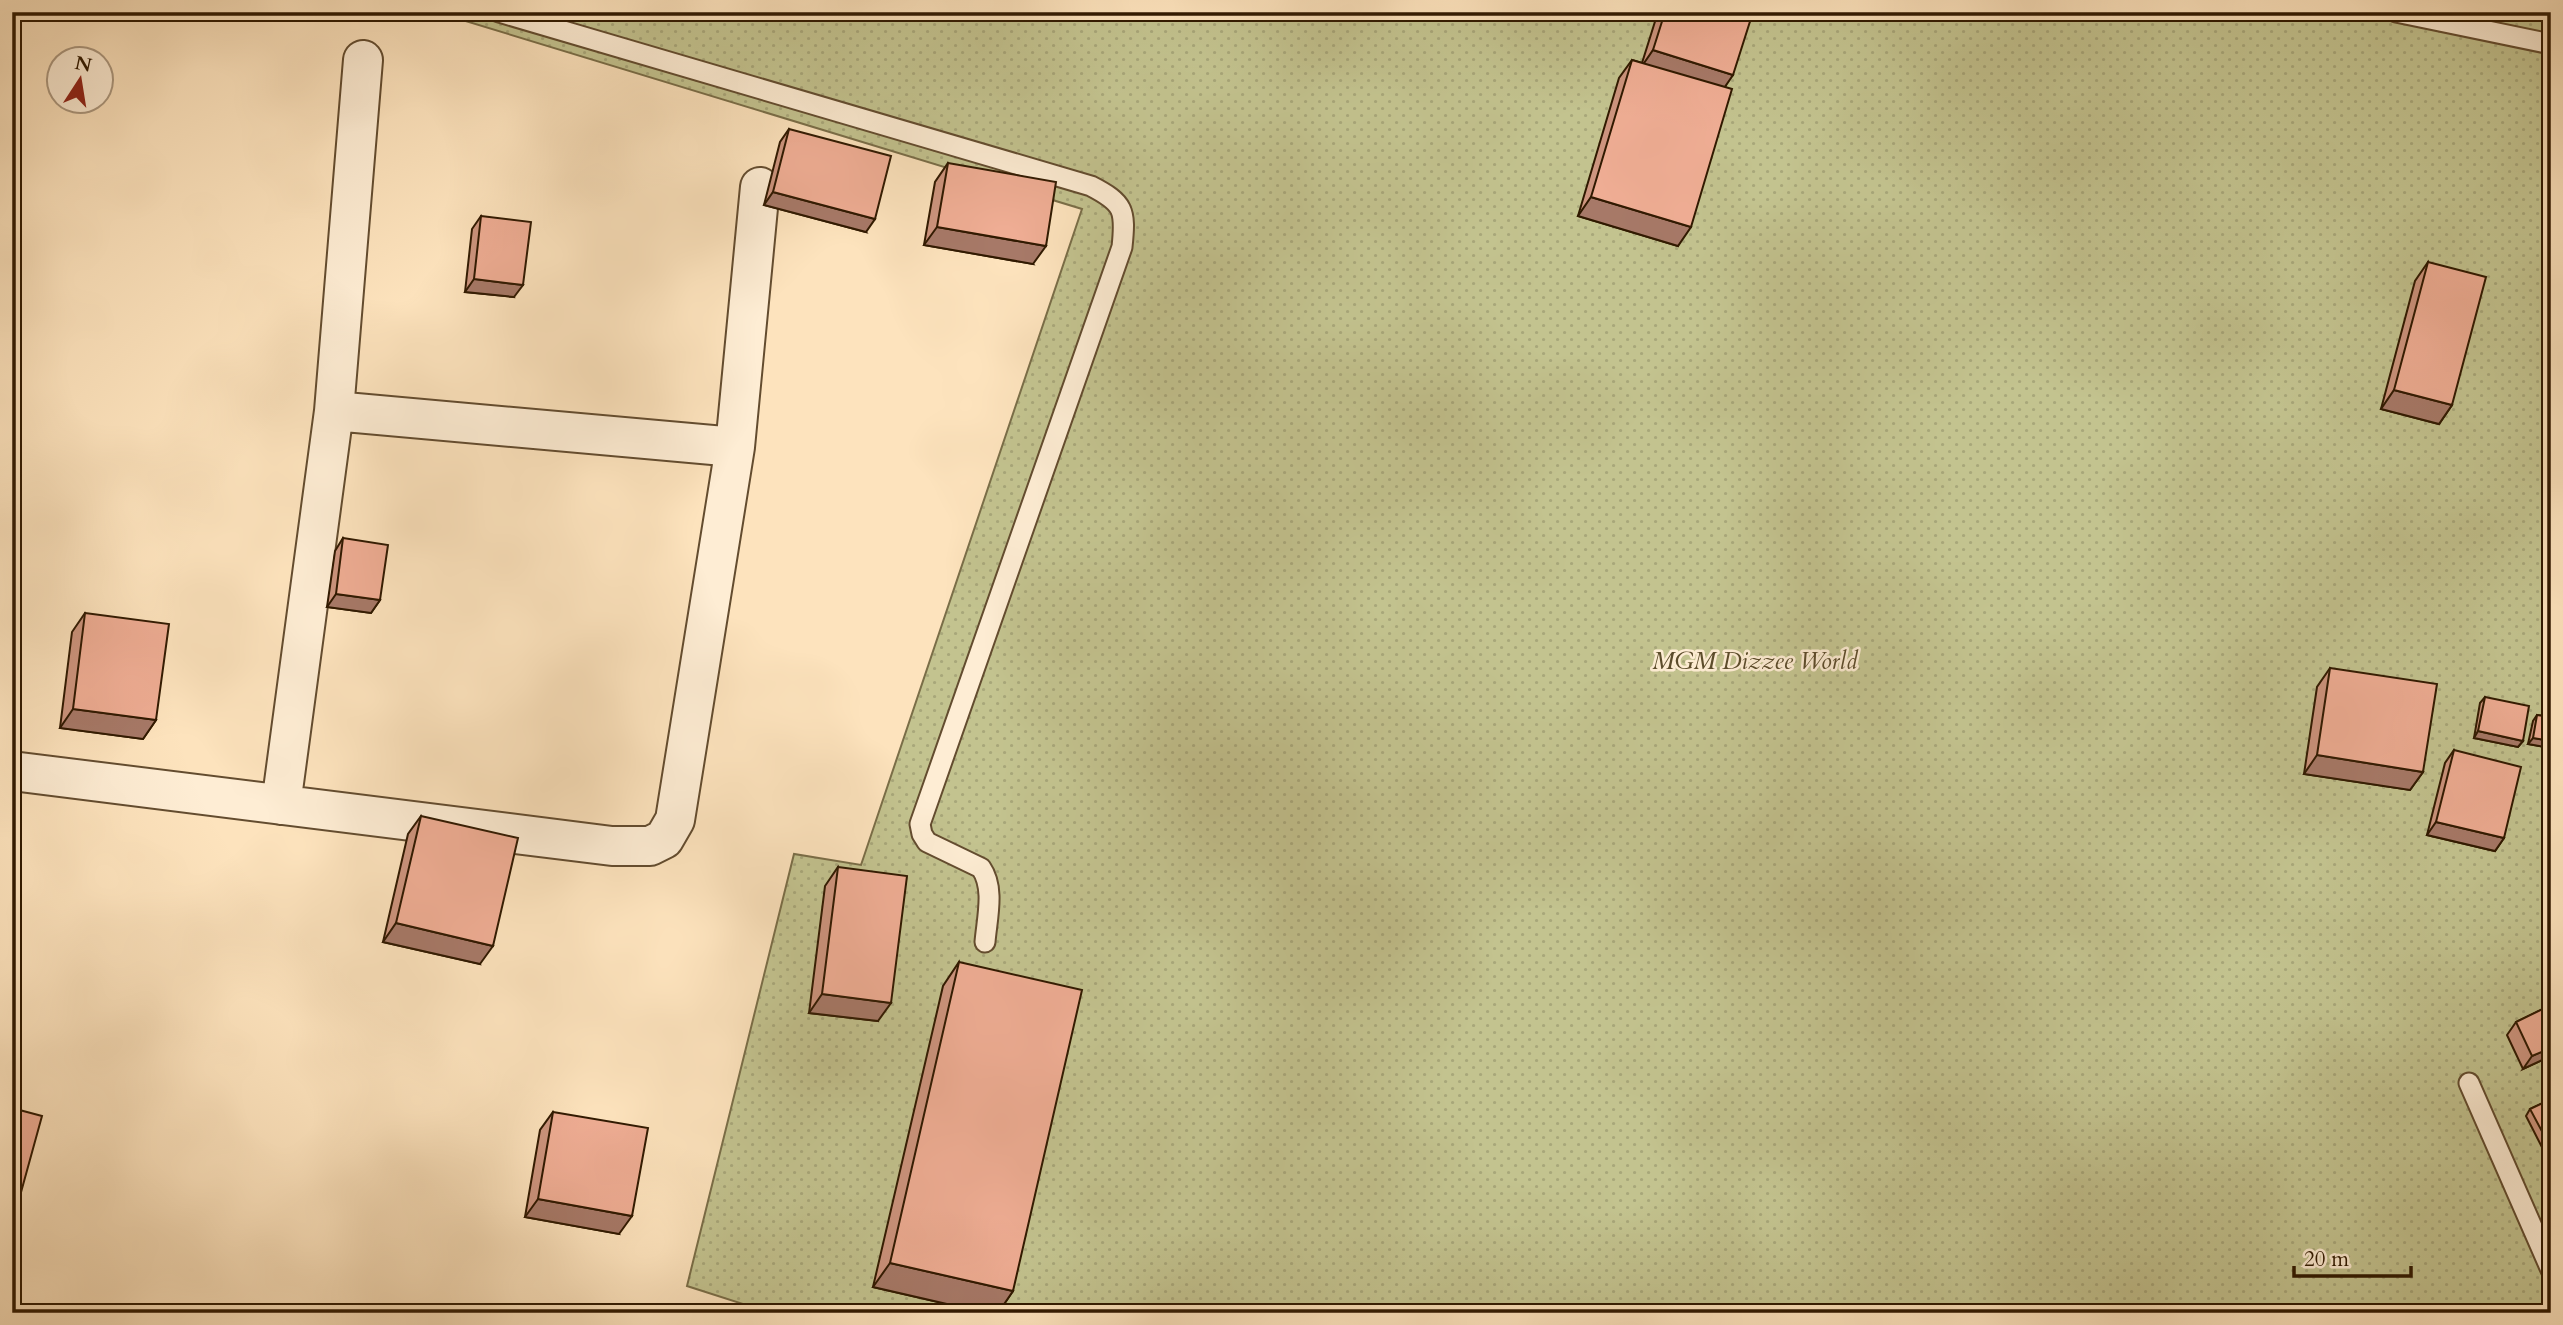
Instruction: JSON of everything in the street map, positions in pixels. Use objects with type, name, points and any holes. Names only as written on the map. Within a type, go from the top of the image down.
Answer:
[{"type":"street","points":[[281,805],[334,411],[363,60]]},
{"type":"street","points":[[12,771],[612,846],[650,846],[664,839],[675,820],[735,447],[760,187]]},
{"type":"street","points":[[334,411],[735,447]]},
{"type":"lane","points":[[499,12],[1091,186],[1113,198],[1121,207],[1124,223],[1122,247],[920,824],[922,834],[928,842],[981,867],[986,875],[989,885],[985,942]]},
{"type":"lane","points":[[2396,12],[2551,44]]},
{"type":"lane","points":[[2469,1083],[2551,1270]]},
{"type":"green space","name":"MGM Dizzee World","points":[[436,12],[2523,12],[2551,18],[2551,1313],[771,1313],[687,1286],[794,854],[861,865],[1082,209]]},
{"type":"building","points":[[1665,12],[1753,12],[1733,75],[1653,50]]},
{"type":"building","points":[[1632,60],[1732,89],[1691,227],[1591,197]]},
{"type":"building","points":[[789,129],[891,156],[875,219],[773,192]]},
{"type":"building","points":[[948,163],[1056,182],[1046,246],[937,227]]},
{"type":"building","points":[[481,216],[531,222],[523,285],[474,279]]},
{"type":"building","points":[[2428,262],[2486,277],[2452,405],[2394,390]]},
{"type":"building","points":[[343,538],[388,545],[380,600],[336,594]]},
{"type":"building","points":[[85,613],[169,624],[156,720],[73,709]]},
{"type":"building","points":[[2330,668],[2437,684],[2423,772],[2317,755]]},
{"type":"building","points":[[2485,697],[2529,706],[2523,741],[2478,731]]},
{"type":"building","points":[[2537,715],[2551,717],[2551,741],[2533,738]]},
{"type":"building","points":[[2454,750],[2521,767],[2504,838],[2436,822]]},
{"type":"building","points":[[421,816],[518,838],[493,946],[396,923]]},
{"type":"building","points":[[838,867],[907,876],[891,1003],[822,994]]},
{"type":"building","points":[[959,962],[1082,990],[1013,1291],[890,1263]]},
{"type":"building","points":[[2551,1005],[2551,1048],[2532,1056],[2516,1022]]},
{"type":"building","points":[[2551,1099],[2551,1148],[2530,1109]]},
{"type":"building","points":[[12,1108],[42,1116],[12,1225]]},
{"type":"building","points":[[553,1112],[648,1128],[632,1216],[538,1199]]}]
